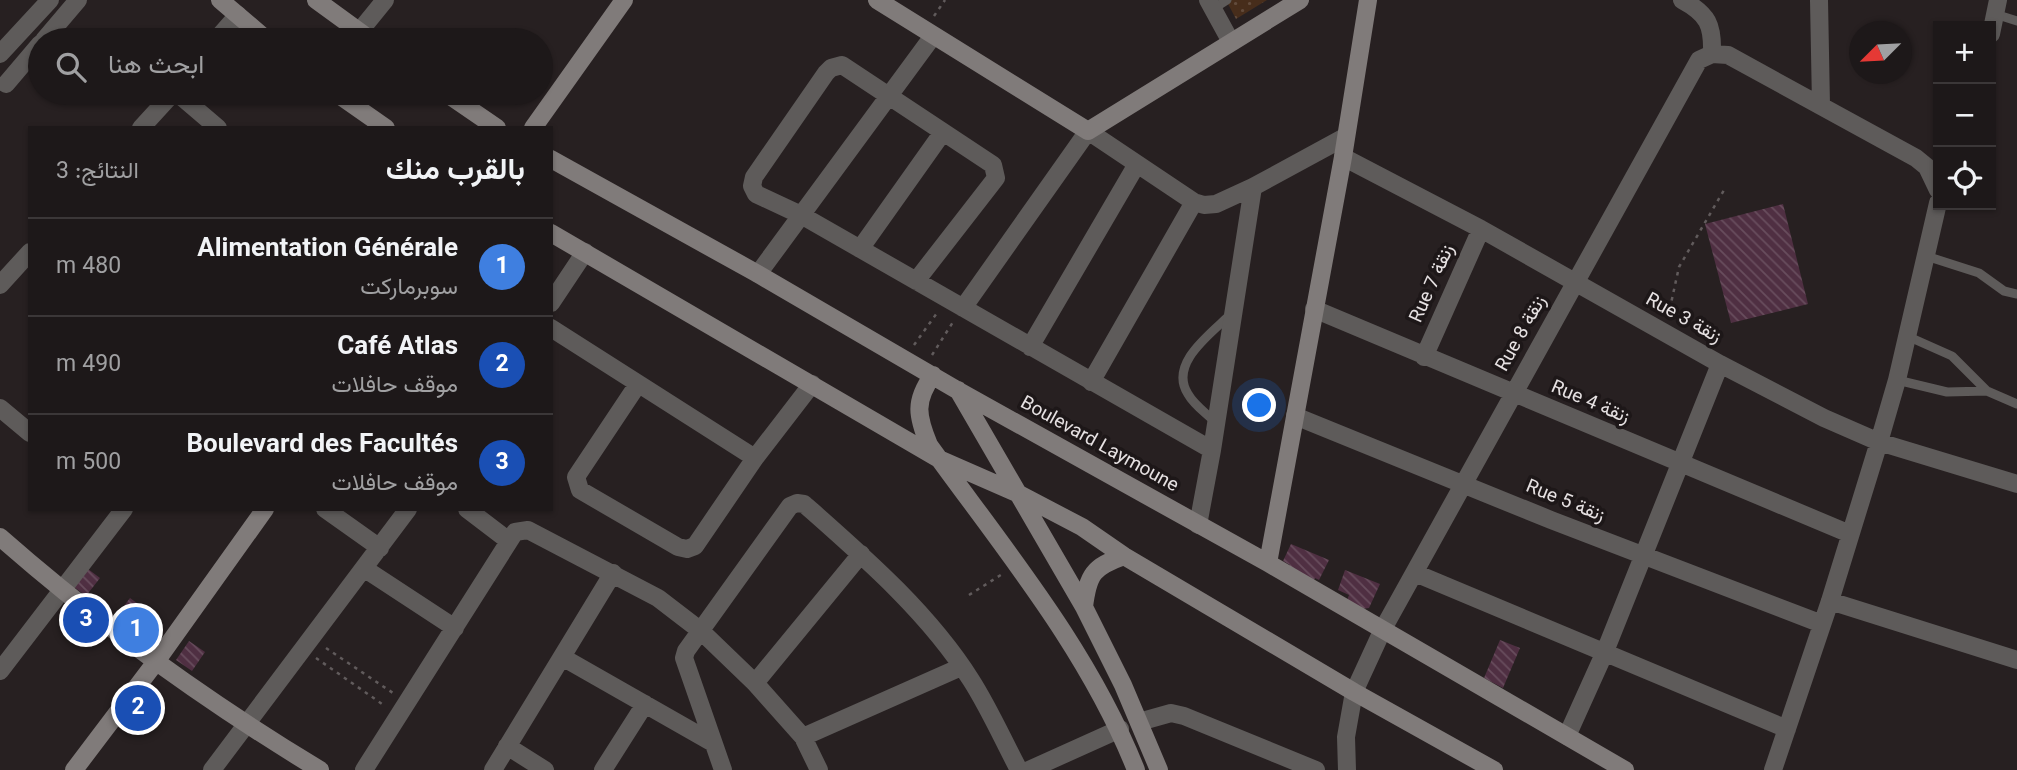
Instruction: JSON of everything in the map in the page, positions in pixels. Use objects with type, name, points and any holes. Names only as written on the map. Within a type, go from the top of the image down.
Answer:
[{"type":"street","points":[[0,54],[50,0]]},
{"type":"street","points":[[54,28],[78,0]]},
{"type":"street","points":[[220,0],[253,28]]},
{"type":"street","points":[[316,0],[354,28]]},
{"type":"street","points":[[369,28],[385,0]]},
{"type":"street","points":[[553,100],[624,0]]},
{"type":"street","points":[[877,0],[1088,131],[1194,202],[1204,205],[1216,204],[1253,187],[1346,137]]},
{"type":"street","points":[[955,303],[1088,131],[1300,0]]},
{"type":"street","points":[[1268,563],[1343,157],[1368,0]]},
{"type":"street","points":[[1682,0],[1706,18],[1713,31],[1705,57],[1728,55],[1916,158],[1933,177]]},
{"type":"street","points":[[1819,0],[1821,106]]},
{"type":"street","points":[[1216,3],[1231,42]]},
{"type":"street","points":[[227,28],[238,15]]},
{"type":"street","points":[[758,274],[933,36]]},
{"type":"street","name":"Rue 8 زنقة","points":[[1347,770],[1346,737],[1354,692],[1383,629],[1574,283],[1705,57]]},
{"type":"street","points":[[6,84],[28,58]]},
{"type":"street","points":[[916,281],[996,178],[993,165],[842,65],[831,68],[754,177],[752,186],[756,194],[801,215],[1091,383],[1212,450]]},
{"type":"street","points":[[143,126],[163,105]]},
{"type":"street","points":[[190,105],[216,126]]},
{"type":"street","points":[[353,105],[383,126]]},
{"type":"street","points":[[463,105],[494,126]]},
{"type":"street","points":[[534,126],[549,105]]},
{"type":"street","points":[[860,249],[943,132]]},
{"type":"street","name":"Rue 3 زنقة","points":[[1343,157],[1481,229],[1720,364],[1824,418],[1879,442],[2017,484]]},
{"type":"street","name":"Boulevard Laymoune","points":[[553,160],[1268,563],[1625,770]]},
{"type":"street","points":[[1030,347],[1137,164]]},
{"type":"street","points":[[1198,525],[1253,187]]},
{"type":"street","points":[[1091,383],[1194,202]]},
{"type":"street","points":[[1773,770],[1830,601],[1879,442],[1897,380],[1936,210]]},
{"type":"street","name":"Rue 7 زنقة","points":[[1424,357],[1481,229]]},
{"type":"street","points":[[553,234],[939,459],[1019,494],[1082,527],[1124,556],[1354,692],[1494,770]]},
{"type":"street","points":[[553,300],[585,253]]},
{"type":"street","points":[[0,285],[28,254]]},
{"type":"street","name":"Rue 4 زنقة","points":[[1314,309],[1850,534]]},
{"type":"street","points":[[553,329],[755,458]]},
{"type":"street","points":[[1567,736],[1604,654],[1720,364]]},
{"type":"street","points":[[928,372],[918,409],[925,436],[1076,650],[1119,729],[1136,770]]},
{"type":"street","points":[[638,384],[576,477],[580,490],[678,547],[687,549],[695,546],[755,458],[812,384]]},
{"type":"street","points":[[957,390],[1084,607],[1160,770]]},
{"type":"street","points":[[0,408],[28,431]]},
{"type":"street","name":"Rue 5 زنقة","points":[[1294,416],[1822,624]]},
{"type":"street","points":[[723,770],[684,658],[790,506],[797,503],[804,504],[861,554],[928,625],[970,679],[1019,770]]},
{"type":"street","points":[[0,671],[120,511]]},
{"type":"street","points":[[74,770],[155,663],[264,511]]},
{"type":"street","points":[[328,511],[380,548]]},
{"type":"street","points":[[212,770],[407,511]]},
{"type":"street","points":[[470,511],[509,541]]},
{"type":"street","points":[[364,770],[515,532],[528,530],[658,598],[701,631],[755,683],[803,737],[819,770]]},
{"type":"street","points":[[0,537],[61,590],[155,663],[246,725],[320,770]]},
{"type":"street","points":[[755,683],[861,554]]},
{"type":"street","points":[[1084,607],[1086,588],[1095,570],[1106,562],[1124,556]]},
{"type":"street","points":[[365,569],[455,628]]},
{"type":"street","points":[[493,770],[613,573]]},
{"type":"street","points":[[1415,573],[1787,729]]},
{"type":"street","points":[[1830,601],[2017,660]]},
{"type":"street","points":[[562,657],[713,743]]},
{"type":"street","points":[[803,737],[961,667]]},
{"type":"street","points":[[603,770],[645,704]]},
{"type":"street","points":[[1139,722],[1171,713],[1184,716],[1316,770]]},
{"type":"street","points":[[1029,770],[1119,729]]},
{"type":"street","points":[[508,746],[545,770]]},
{"type":"lane","points":[[1996,7],[2017,21]]},
{"type":"lane","points":[[1926,256],[1979,273],[2004,290],[2017,295]]},
{"type":"lane","points":[[1216,423],[1189,397],[1183,384],[1183,369],[1194,351],[1234,311]]},
{"type":"lane","points":[[1907,336],[1952,356],[1987,391],[2017,404]]},
{"type":"lane","points":[[1897,380],[1947,391],[1987,391]]},
{"type":"path","points":[[1665,333],[1679,267],[1724,190]]},
{"type":"path","points":[[904,359],[955,303]]},
{"type":"path","points":[[928,372],[955,303]]},
{"type":"path","points":[[969,595],[1018,565]]},
{"type":"path","points":[[308,644],[404,710]]},
{"type":"path","points":[[308,644],[404,710]]},
{"type":"shaded area","points":[[1226,0],[1267,0],[1236,19]]},
{"type":"building","points":[[1783,204],[1808,304],[1731,323],[1705,224]]},
{"type":"building","points":[[1291,544],[1329,560],[1319,580],[1289,568],[1290,565],[1283,561]]},
{"type":"building","points":[[84,566],[100,578],[86,596],[70,584]]},
{"type":"building","points":[[1345,570],[1380,584],[1369,608],[1361,609],[1346,603],[1349,595],[1338,590]]},
{"type":"building","points":[[130,598],[156,617],[140,638],[115,618]]},
{"type":"building","points":[[1500,640],[1520,648],[1503,688],[1484,678]]},
{"type":"building","points":[[189,641],[205,652],[192,671],[176,660]]},
{"type":"place","name":"Boulevard des Facultés","points":[[86,620]]},
{"type":"place","name":"Alimentation Générale","points":[[136,630]]},
{"type":"place","name":"Café Atlas","points":[[138,708]]}]
